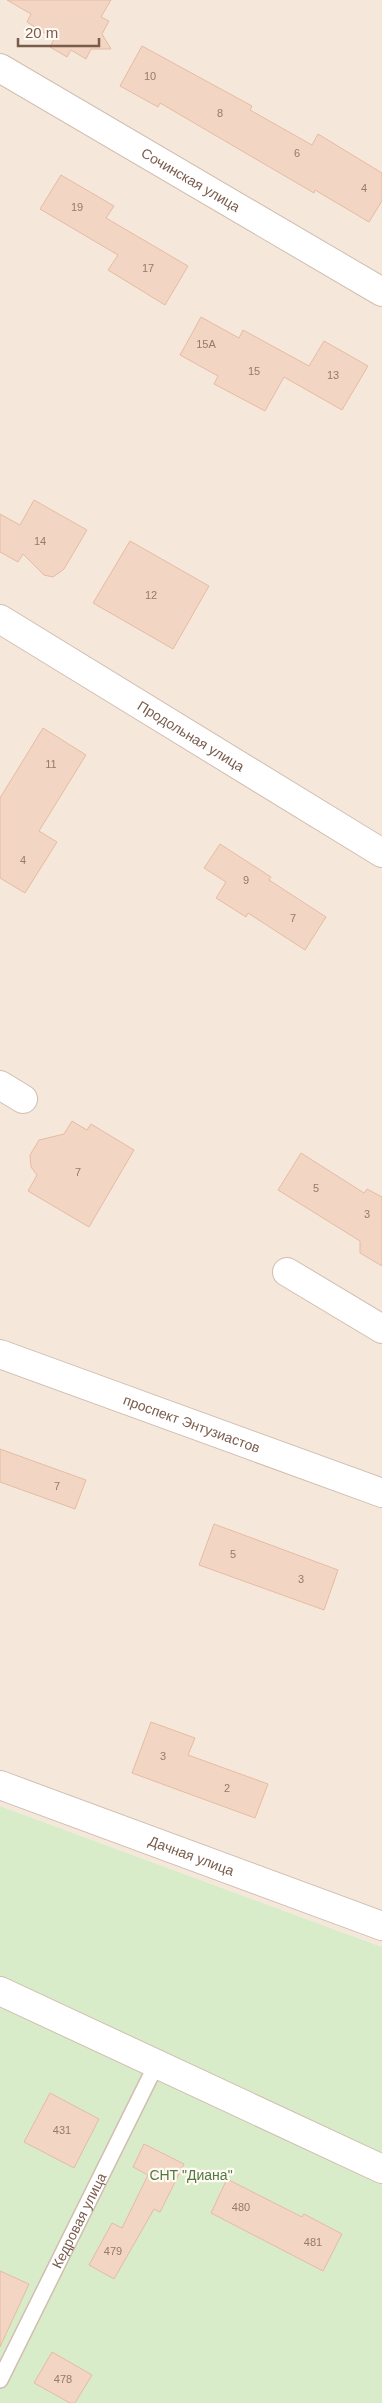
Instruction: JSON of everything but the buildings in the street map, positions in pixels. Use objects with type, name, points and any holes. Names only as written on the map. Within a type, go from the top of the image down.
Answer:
[{"type":"street","name":"Сочинская улица","points":[[0,68],[382,292]]},
{"type":"street","name":"Продольная улица","points":[[3,628],[382,853]]},
{"type":"street","points":[[0,1085],[23,1100]]},
{"type":"street","points":[[288,1272],[382,1329]]},
{"type":"street","name":"проспект Энтузиастов","points":[[0,1354],[382,1493]]},
{"type":"street","name":"Дачная улица","points":[[0,1785],[382,1926]]},
{"type":"street","points":[[0,1991],[382,2169]]},
{"type":"lane","name":"Кедровая улица","points":[[0,2380],[157,2063]]},
{"type":"shaded area","points":[[0,0],[382,0],[382,1947],[0,1806]]},
{"type":"green space","name":"СНТ \"Диана\"","points":[[0,1806],[382,1947],[382,2403],[0,2403]]}]
